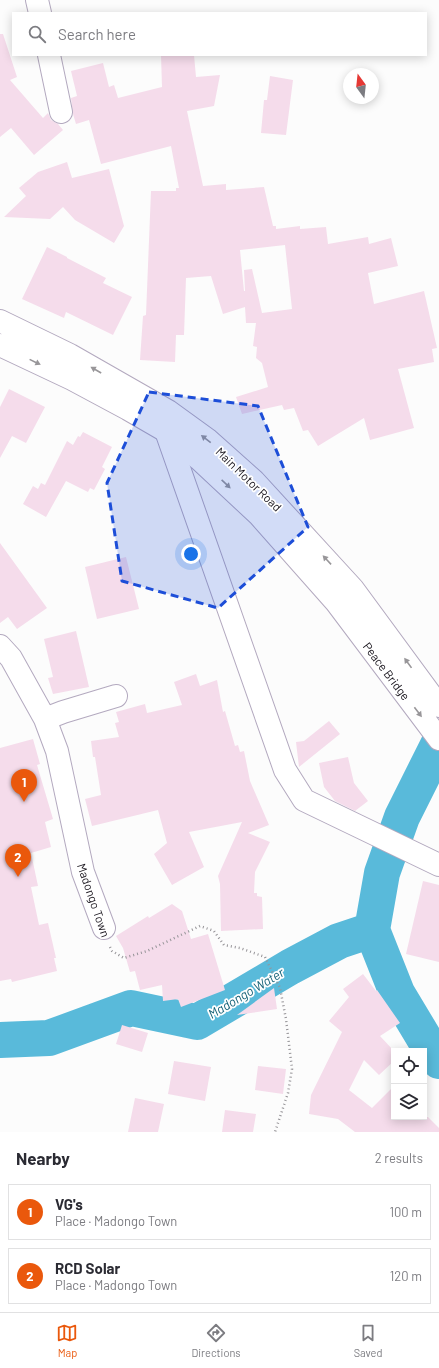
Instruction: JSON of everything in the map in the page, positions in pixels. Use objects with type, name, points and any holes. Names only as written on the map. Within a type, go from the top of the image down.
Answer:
[{"type":"main road","points":[[37,0],[40,12]]},
{"type":"main road","points":[[49,56],[61,112]]},
{"type":"main road","name":"Main Motor Road","points":[[0,321],[70,354],[168,411],[208,440],[254,481],[353,589],[439,706]]},
{"type":"main road","name":"Main Motor Road","points":[[0,345],[72,379],[166,431],[199,459],[259,515],[336,602]]},
{"type":"main road","points":[[166,431],[285,770],[304,800],[439,865]]},
{"type":"main road","name":"Peace Bridge","points":[[336,602],[439,739]]},
{"type":"main road","name":"Madongo Town","points":[[0,646],[10,658],[45,719],[57,751],[83,872],[104,928]]},
{"type":"main road","points":[[45,719],[116,696]]},
{"type":"path","name":"Madongo Town","points":[[104,928],[112,951],[124,958],[147,951],[200,926],[214,931],[224,945],[265,957],[280,988],[286,1019],[292,1069],[288,1093],[275,1132]]},
{"type":"highlighted area","points":[[149,392],[258,406],[308,527],[218,608],[122,581],[107,483]]},
{"type":"building","points":[[0,34],[3,34],[17,77],[10,80],[43,118],[48,113],[51,120],[58,124],[63,130],[34,155],[11,128],[0,137]]},
{"type":"building","points":[[161,56],[194,56],[196,77],[220,75],[214,106],[187,111],[203,186],[226,184],[226,190],[264,187],[273,226],[276,226],[276,229],[300,226],[300,229],[326,227],[328,244],[368,237],[369,244],[391,238],[398,266],[368,273],[374,304],[424,291],[437,348],[432,349],[434,362],[398,369],[414,428],[370,440],[364,418],[318,446],[308,430],[303,431],[294,408],[284,410],[282,405],[242,414],[236,397],[268,387],[262,363],[256,358],[257,347],[253,346],[256,323],[246,323],[245,307],[223,314],[211,276],[186,278],[184,335],[176,335],[175,362],[140,360],[143,316],[146,315],[151,191],[176,191],[176,188],[179,188],[171,146],[101,164],[89,120],[76,124],[71,98],[77,96],[71,71],[103,63],[109,87],[114,85],[118,98],[162,87]],"holes":[[[285,245],[292,309],[262,313],[252,269],[244,270],[244,291],[240,250]]]},
{"type":"building","points":[[270,76],[293,80],[286,135],[261,133],[264,100],[267,100]]},
{"type":"building","points":[[67,162],[72,178],[109,169],[124,226],[114,243],[75,220],[63,207],[50,219],[4,217],[26,196],[19,188],[38,172]]},
{"type":"building","points":[[47,247],[106,278],[103,283],[132,297],[113,335],[66,312],[64,318],[22,299]]},
{"type":"building","points":[[9,389],[45,407],[26,443],[12,436],[0,458],[0,407]]},
{"type":"building","points":[[83,432],[112,447],[102,467],[105,469],[94,490],[90,488],[88,492],[66,481],[46,517],[23,504],[33,486],[38,489],[41,483],[45,485],[67,441],[73,445],[78,436],[80,437]]},
{"type":"building","points":[[0,543],[47,608],[17,629],[8,617],[0,623]]},
{"type":"building","points":[[126,557],[139,609],[97,619],[85,567]]},
{"type":"building","points":[[76,631],[89,687],[53,694],[48,678],[53,677],[44,639]]},
{"type":"building","points":[[196,674],[200,686],[217,680],[223,712],[225,711],[235,746],[238,745],[240,752],[244,751],[250,781],[269,825],[248,833],[270,842],[255,872],[254,893],[257,893],[257,896],[262,897],[263,929],[221,931],[220,884],[218,876],[242,822],[189,832],[204,867],[172,885],[154,854],[167,843],[158,810],[92,826],[85,799],[101,795],[91,741],[119,737],[115,723],[119,722],[116,712],[145,704],[147,713],[182,705],[174,682]]},
{"type":"building","points":[[329,721],[340,734],[299,767],[296,742],[304,741]]},
{"type":"building","points":[[33,739],[40,764],[37,765],[53,819],[45,822],[51,847],[31,853],[38,886],[31,887],[39,925],[48,923],[56,958],[54,958],[57,971],[12,982],[11,979],[0,981],[0,748]]},
{"type":"building","points":[[348,757],[354,783],[368,801],[355,811],[335,801],[324,787],[319,763]]},
{"type":"building","points":[[423,881],[439,885],[439,962],[406,954]]},
{"type":"building","points":[[172,904],[182,911],[191,939],[208,934],[225,990],[181,1007],[178,999],[163,1001],[162,985],[140,990],[135,971],[130,972],[123,948],[116,936],[148,916],[149,918]]},
{"type":"building","points":[[363,974],[376,991],[377,990],[400,1023],[380,1036],[391,1048],[391,1064],[379,1075],[364,1060],[349,1090],[372,1108],[391,1089],[391,1120],[427,1120],[428,1117],[439,1128],[439,1132],[355,1132],[338,1119],[309,1114],[311,1095],[342,1032],[329,1021],[349,997],[343,989]]},
{"type":"building","points":[[274,988],[277,1009],[237,1015]]},
{"type":"building","points":[[122,1025],[148,1033],[142,1052],[116,1044]]},
{"type":"building","points":[[174,1061],[211,1067],[205,1101],[168,1094]]},
{"type":"building","points":[[258,1066],[286,1069],[283,1094],[255,1090]]},
{"type":"building","points":[[135,1098],[164,1104],[158,1132],[128,1132]]},
{"type":"building","points":[[225,1110],[256,1114],[253,1132],[222,1132]]},
{"type":"waterway","points":[[439,743],[402,817],[382,873],[372,930],[397,993],[439,1061]]},
{"type":"waterway","name":"Madongo Water","points":[[0,1040],[49,1038],[131,1008],[197,1022],[290,967],[339,941],[372,930]]},
{"type":"place","name":"VG's","points":[[24,802]]},
{"type":"place","name":"RCD Solar","points":[[18,877]]}]
